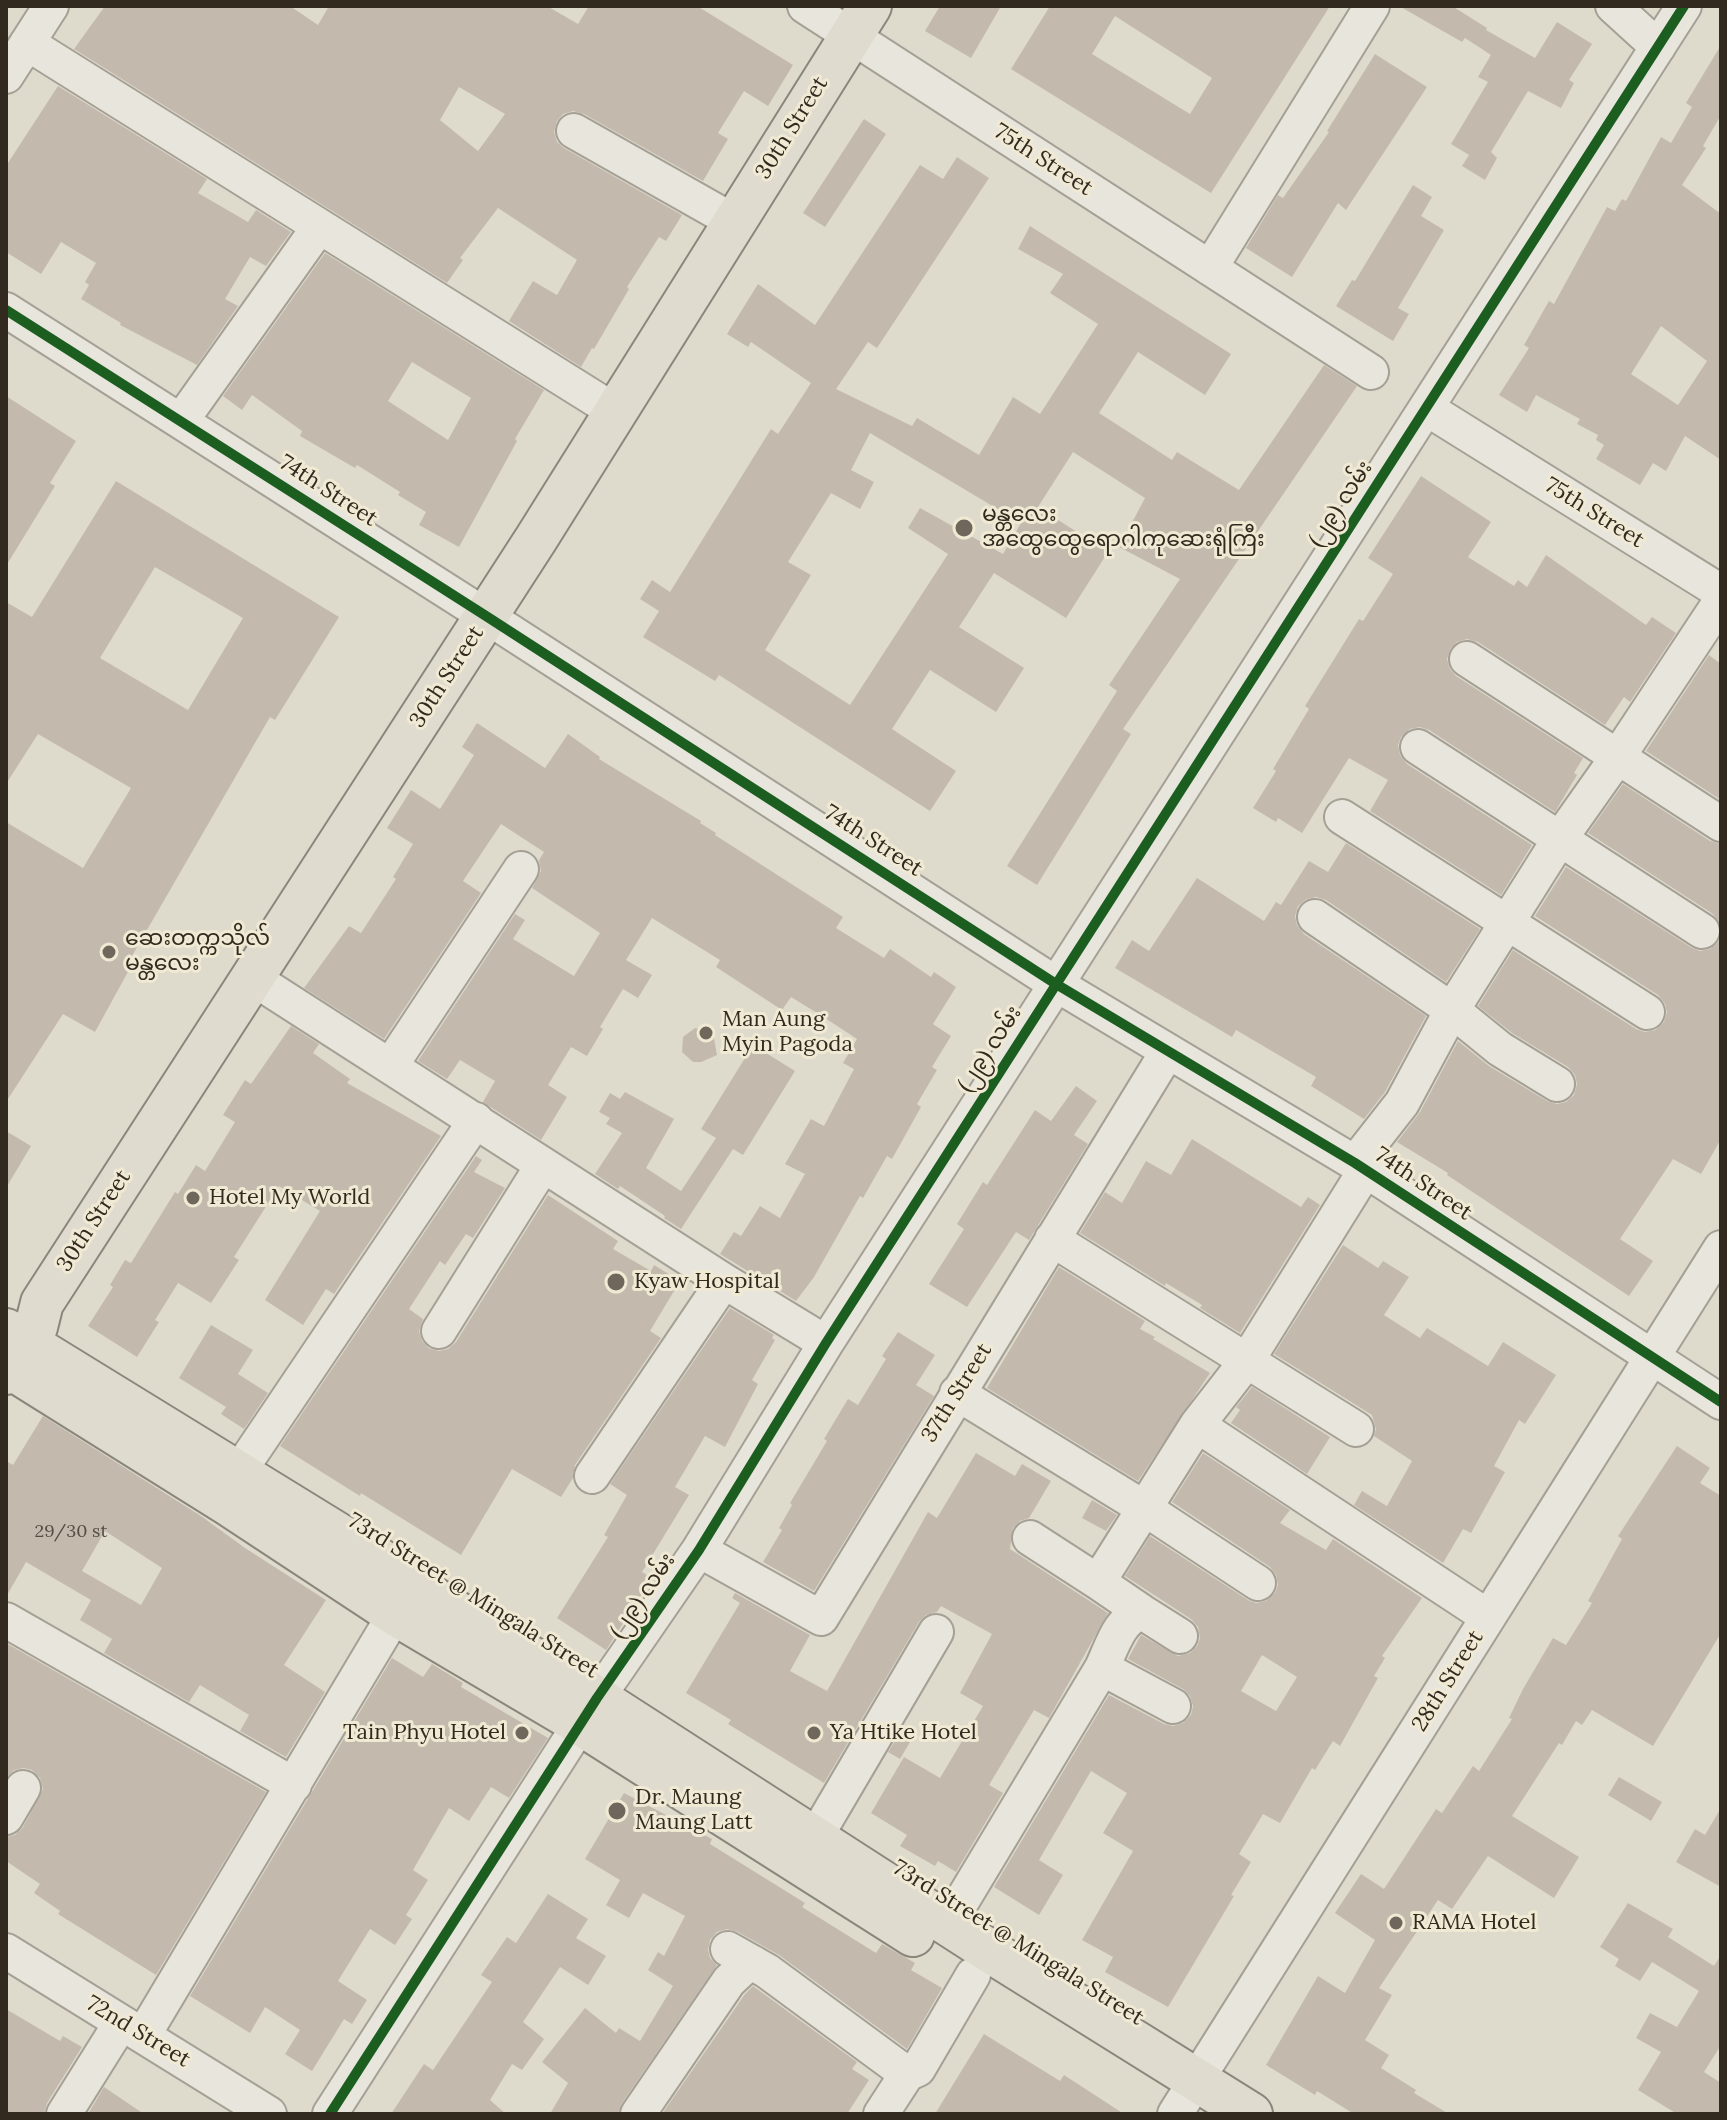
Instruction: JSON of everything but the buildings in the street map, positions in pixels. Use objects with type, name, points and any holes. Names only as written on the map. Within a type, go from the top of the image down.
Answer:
[{"type":"main road","name":"30th Street","points":[[10,1349],[36,1327],[42,1303],[486,616],[860,21]]},
{"type":"main road","name":"73rd Street @ Mingala Street","points":[[10,1349],[238,1473],[414,1581],[413,1586],[589,1711],[973,1975],[1188,2103],[1251,2114]]},
{"type":"main road","name":"73rd Street @ Mingala Street","points":[[10,1349],[228,1504],[395,1614],[589,1711],[816,1836],[948,1924],[1188,2103]]},
{"type":"street","points":[[6,76],[51,6]]},
{"type":"street","name":"75th Street","points":[[805,6],[860,21],[1210,268],[1371,372]]},
{"type":"street","points":[[1210,268],[1372,6]]},
{"type":"street","points":[[1613,6],[1658,47]]},
{"type":"street","name":"(၂၉) လမ်း","points":[[330,2114],[589,1711],[699,1550],[826,1343],[1684,6]]},
{"type":"street","points":[[27,43],[616,412]]},
{"type":"street","points":[[574,131],[733,221]]},
{"type":"street","points":[[181,421],[319,227]]},
{"type":"street","name":"74th Street","points":[[6,310],[1056,984],[1360,1167],[1721,1402]]},
{"type":"street","name":"75th Street","points":[[1426,408],[1721,592]]},
{"type":"street","points":[[1098,1582],[1197,1425],[1246,1362],[1360,1167],[1402,1103],[1452,1010],[1559,840],[1721,601]]},
{"type":"street","points":[[1467,659],[1721,824]]},
{"type":"street","points":[[1418,747],[1702,931]]},
{"type":"street","points":[[1342,817],[1647,1012]]},
{"type":"street","points":[[391,1065],[521,869]]},
{"type":"street","points":[[1315,917],[1452,1010],[1500,1049],[1557,1084]]},
{"type":"street","points":[[251,977],[724,1281],[826,1343]]},
{"type":"street","name":"37th Street","points":[[699,1550],[821,1618],[1168,1051]]},
{"type":"street","points":[[238,1473],[476,1120]]},
{"type":"street","points":[[439,1331],[543,1165]]},
{"type":"street","points":[[1052,1239],[1356,1429]]},
{"type":"street","name":"28th Street","points":[[1188,2103],[1488,1617],[1721,1248]]},
{"type":"street","points":[[592,1476],[724,1281]]},
{"type":"street","points":[[957,1393],[1144,1508],[1258,1583]]},
{"type":"street","points":[[1197,1425],[1488,1617]]},
{"type":"street","points":[[1030,1538],[1180,1636]]},
{"type":"street","points":[[948,1924],[1102,1668],[1122,1626],[1130,1616],[1142,1612]]},
{"type":"street","points":[[64,2114],[132,2029],[294,1785],[395,1614]]},
{"type":"street","points":[[6,1620],[294,1785]]},
{"type":"street","points":[[816,1836],[936,1632]]},
{"type":"street","points":[[1102,1668],[1173,1706]]},
{"type":"street","name":"72nd Street","points":[[6,1951],[269,2114]]},
{"type":"street","points":[[638,2114],[729,1981],[743,1968],[741,1956],[907,2074]]},
{"type":"street","points":[[881,2114],[907,2074],[918,2069],[973,1975]]},
{"type":"cycle path","points":[[330,2114],[597,1698],[699,1550],[826,1343],[1684,6]]},
{"type":"cycle path","points":[[6,310],[1056,984],[1355,1163],[1721,1402]]},
{"type":"place","name":"မန္တလေး အထွေထွေရောဂါကုဆေးရုံကြီး","points":[[964,528]]},
{"type":"place","name":"ဆေးတက္ကသိုလ် မန္တလေး","points":[[109,952]]},
{"type":"place","name":"Man Aung Myin Pagoda","points":[[706,1033]]},
{"type":"place","name":"Hotel My World","points":[[193,1198]]},
{"type":"place","name":"Kyaw Hospital","points":[[616,1282]]},
{"type":"place","name":"Tain Phyu Hotel","points":[[522,1733]]},
{"type":"place","name":"Ya Htike Hotel","points":[[814,1733]]},
{"type":"place","name":"Dr. Maung Maung Latt","points":[[617,1811]]},
{"type":"place","name":"RAMA Hotel","points":[[1396,1923]]}]
